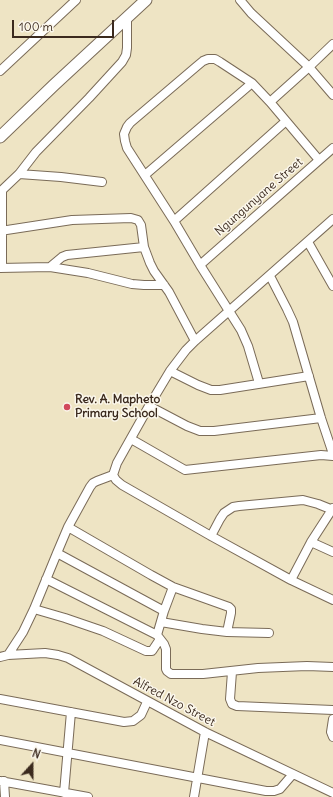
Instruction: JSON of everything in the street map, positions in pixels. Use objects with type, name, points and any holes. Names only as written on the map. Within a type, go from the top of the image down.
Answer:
[{"type":"main road","points":[[0,137],[146,0]]},
{"type":"street","points":[[0,71],[76,0]]},
{"type":"street","points":[[240,0],[251,13],[309,67],[333,95]]},
{"type":"street","points":[[127,18],[127,48],[126,55],[122,62],[36,152],[19,174],[1,192],[1,268],[50,267],[88,273],[132,284],[164,285]]},
{"type":"street","points":[[270,102],[333,44]]},
{"type":"street","points":[[259,384],[245,338],[239,326],[127,148],[124,134],[130,123],[203,61],[215,59],[252,83],[319,160]]},
{"type":"street","points":[[145,175],[252,83]]},
{"type":"street","points":[[174,221],[286,121]]},
{"type":"street","name":"Ngungunyane Street","points":[[200,265],[333,148]]},
{"type":"street","points":[[19,174],[102,182]]},
{"type":"street","points":[[1,230],[72,220],[135,218],[141,224],[144,247],[150,263],[174,301],[195,341]]},
{"type":"street","points":[[333,219],[195,341],[177,360],[117,463],[113,475],[122,485],[211,536],[291,580],[333,600]]},
{"type":"street","points":[[308,242],[333,286]]},
{"type":"street","points":[[50,267],[62,257],[67,255],[144,247]]},
{"type":"street","points":[[131,439],[185,470],[321,455],[333,455],[293,322],[270,276]]},
{"type":"street","points":[[170,371],[211,390],[220,390],[309,376]]},
{"type":"street","points":[[149,406],[187,426],[200,430],[214,431],[321,418]]},
{"type":"street","points":[[4,656],[23,632],[68,527],[93,483],[102,478],[113,475]]},
{"type":"street","points":[[211,536],[224,513],[233,507],[303,500],[310,501],[333,510],[312,542],[291,580]]},
{"type":"street","points":[[68,527],[173,587],[231,609],[226,632]]},
{"type":"street","points":[[312,542],[333,552]]},
{"type":"street","points":[[56,553],[164,612]]},
{"type":"street","points":[[46,579],[159,637],[166,649],[166,669],[168,673],[203,674],[232,672],[246,669],[333,666]]},
{"type":"street","points":[[34,609],[103,631],[151,652],[159,637],[161,622],[173,587]]},
{"type":"street","points":[[161,622],[226,632],[269,633]]},
{"type":"street","name":"Alfred Nzo Street","points":[[4,656],[44,653],[68,658],[205,732],[333,793]]},
{"type":"street","points":[[232,672],[230,699],[232,704],[237,706],[333,710]]},
{"type":"street","points":[[0,699],[124,722],[130,722],[141,715],[147,702]]},
{"type":"street","points":[[64,793],[71,712]]},
{"type":"street","points":[[333,719],[331,732],[333,737]]},
{"type":"street","points":[[194,797],[205,732]]},
{"type":"street","points":[[0,740],[197,778],[274,791],[280,789],[292,774]]},
{"type":"street","points":[[5,797],[2,781],[44,793],[64,793],[88,797]]},
{"type":"place","name":"Rev. A. Mapheto Primary School","points":[[67,407]]}]
